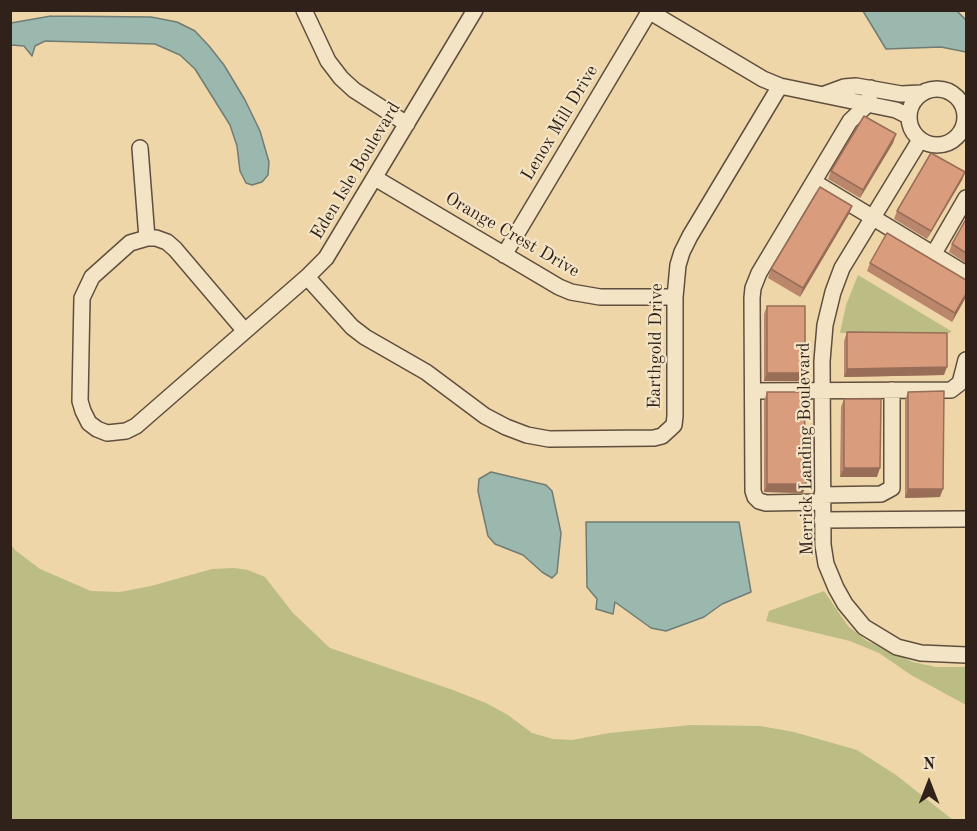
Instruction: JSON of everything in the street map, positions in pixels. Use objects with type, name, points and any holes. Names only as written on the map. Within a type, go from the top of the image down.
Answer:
[{"type":"street","points":[[304,10],[328,61],[341,78],[354,90],[407,124]]},
{"type":"street","name":"Eden Isle Boulevard","points":[[147,238],[130,243],[92,277],[82,298],[80,401],[89,423],[107,433],[126,431],[136,426],[326,258],[476,10]]},
{"type":"street","points":[[648,11],[763,79],[780,86],[896,110],[908,116]]},
{"type":"street","name":"Lenox Mill Drive","points":[[504,255],[648,11]]},
{"type":"street","name":"Earthgold Drive","points":[[307,277],[352,327],[365,338],[426,372],[485,416],[517,431],[549,439],[662,436],[674,425],[675,417],[675,297],[678,265],[690,236],[780,86]]},
{"type":"street","points":[[822,95],[844,87],[856,86],[901,94],[941,89],[963,97],[965,134],[949,143],[939,145],[920,140],[910,125],[908,116],[912,103],[921,93]]},
{"type":"street","points":[[871,88],[868,104],[850,121],[755,281],[752,298],[753,491],[755,497],[766,503],[881,495],[892,488],[892,390]]},
{"type":"street","name":"Merrick Landing Boulevard","points":[[920,140],[842,268],[832,292],[825,325],[822,361],[823,545],[829,572],[844,604],[864,627],[897,647],[939,655],[966,655]]},
{"type":"street","points":[[140,148],[147,238],[167,242],[175,249],[244,330]]},
{"type":"street","name":"Orange Crest Drive","points":[[375,178],[559,287],[585,296],[675,297]]},
{"type":"street","points":[[814,182],[966,274]]},
{"type":"street","points":[[933,255],[966,198]]},
{"type":"street","points":[[753,391],[951,390],[960,383],[966,360]]},
{"type":"street","points":[[822,520],[966,519]]},
{"type":"green space","points":[[858,275],[951,331],[950,333],[840,333],[846,305]]},
{"type":"green space","points":[[10,543],[15,550],[40,569],[91,591],[120,592],[212,569],[248,570],[265,577],[293,613],[330,648],[486,703],[508,715],[532,733],[553,739],[572,740],[609,733],[691,725],[760,726],[794,732],[857,750],[896,775],[953,820],[11,820]]},
{"type":"green space","points":[[824,591],[848,626],[867,641],[913,662],[936,667],[966,667],[966,705],[911,675],[879,653],[850,641],[766,621],[769,611]]},
{"type":"water","points":[[863,11],[957,11],[966,20],[966,52],[941,47],[886,49]]},
{"type":"water","points":[[51,16],[151,17],[177,22],[195,31],[224,65],[245,100],[260,131],[269,162],[268,175],[262,182],[252,185],[246,183],[240,171],[237,146],[230,125],[195,69],[180,55],[155,44],[45,41],[35,46],[32,56],[24,46],[11,45],[11,23]]},
{"type":"water","points":[[491,472],[546,485],[552,491],[561,533],[557,573],[552,578],[523,555],[495,544],[488,536],[478,491],[479,479]]},
{"type":"water","points":[[586,522],[739,522],[751,592],[722,604],[704,617],[666,631],[651,628],[615,602],[613,614],[596,609],[597,599],[587,587]]},
{"type":"building","points":[[864,116],[896,134],[863,190],[831,171]]},
{"type":"building","points":[[931,153],[965,172],[931,231],[897,211]]},
{"type":"building","points":[[820,187],[852,206],[803,288],[771,269]]},
{"type":"building","points":[[966,219],[966,253],[952,244]]},
{"type":"building","points":[[887,233],[966,280],[966,294],[955,313],[870,263]]},
{"type":"building","points":[[767,306],[805,306],[805,373],[767,373]]},
{"type":"building","points":[[847,332],[947,333],[947,367],[847,369]]},
{"type":"building","points":[[944,391],[943,489],[908,489],[908,392]]},
{"type":"building","points":[[767,392],[804,392],[806,484],[767,484]]},
{"type":"building","points":[[844,399],[881,399],[880,468],[844,468]]}]
